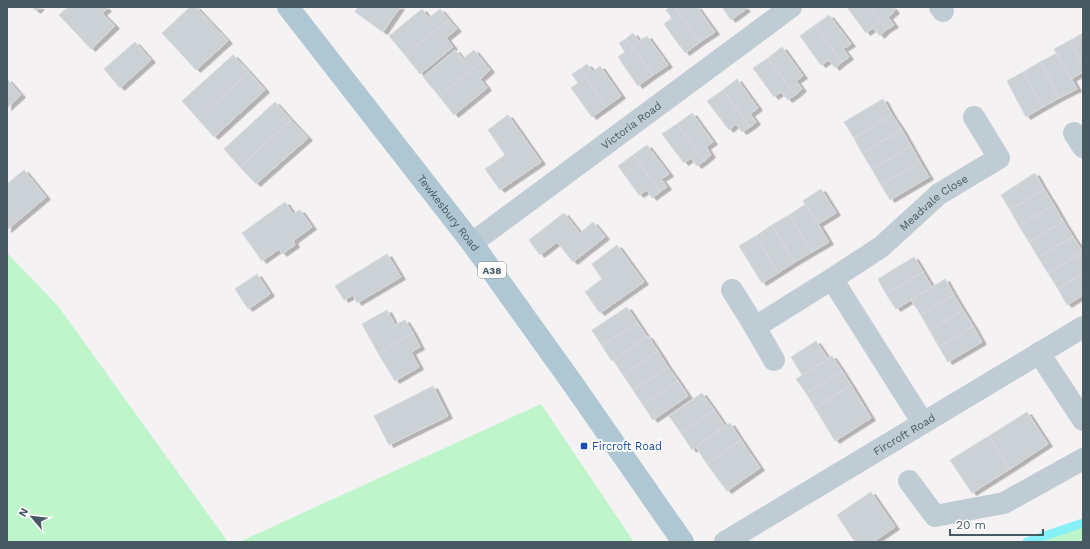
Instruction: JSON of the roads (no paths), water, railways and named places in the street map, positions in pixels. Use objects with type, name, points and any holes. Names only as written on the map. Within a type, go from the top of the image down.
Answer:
[{"type":"main road","name":"Tewkesbury Road","points":[[292,8],[472,243],[573,384],[683,542]]},
{"type":"street","name":"Victoria Road","points":[[472,243],[791,7]]},
{"type":"street","name":"Meadvale Close","points":[[755,327],[881,247],[939,194],[999,158],[974,117]]},
{"type":"street","points":[[832,279],[923,423]]},
{"type":"street","points":[[732,290],[774,360]]},
{"type":"street","name":"Fircroft Road","points":[[725,542],[1083,327]]},
{"type":"street","points":[[1039,353],[1083,420]]},
{"type":"street","points":[[909,481],[935,516],[1004,503],[1083,459]]},
{"type":"waterway","points":[[1027,542],[1083,523]]},
{"type":"place","name":"Fircroft Road","points":[[584,446]]}]
